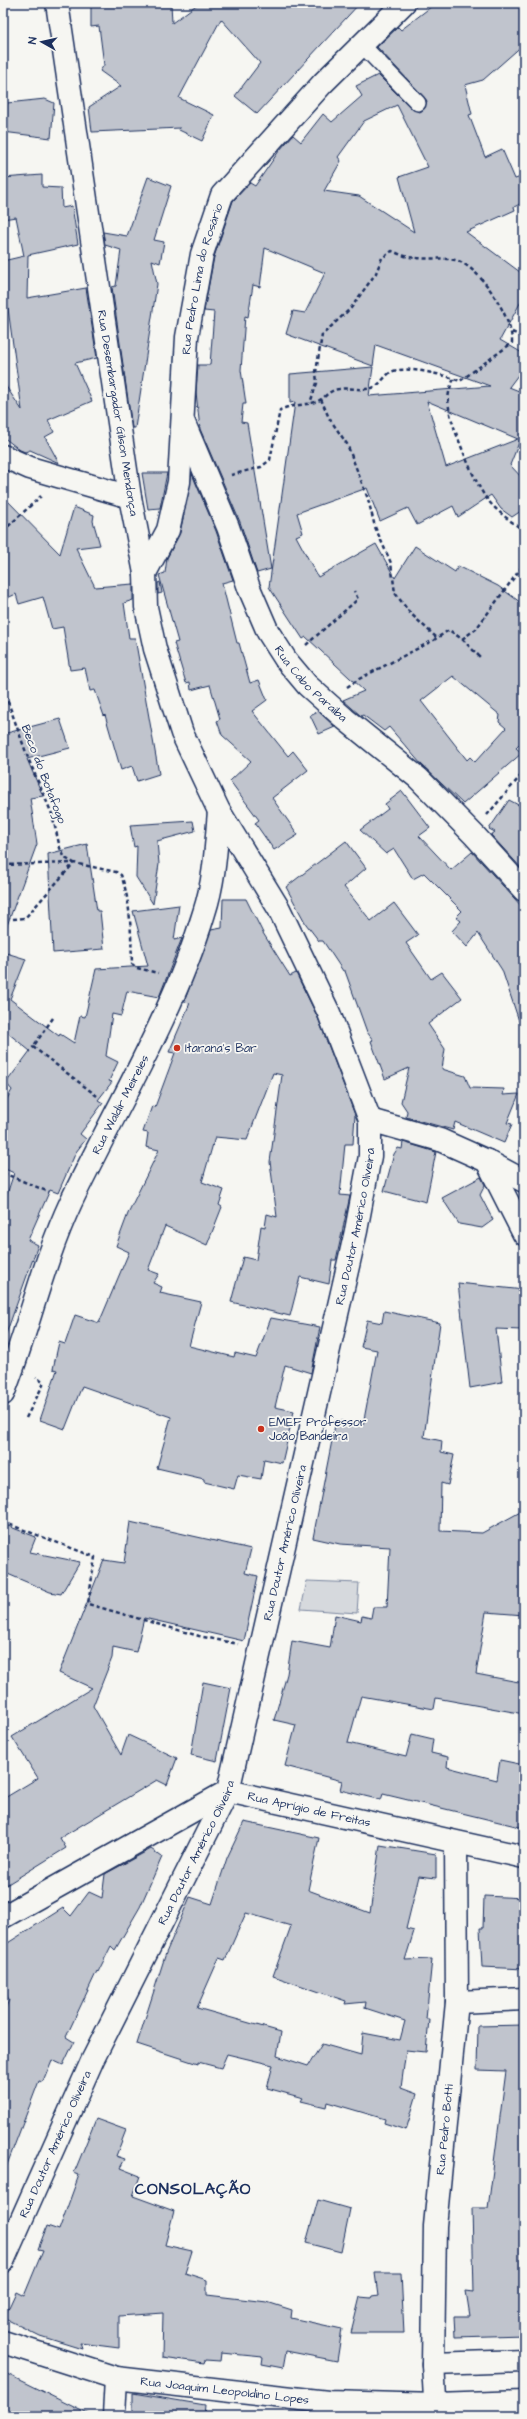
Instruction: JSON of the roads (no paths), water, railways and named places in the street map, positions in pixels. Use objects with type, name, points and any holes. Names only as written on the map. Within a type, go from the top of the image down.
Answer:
[{"type":"street","name":"Rua Desembargador Gilson Mendonça","points":[[56,3],[130,497],[145,573],[146,607],[155,649],[182,734],[220,811]]},
{"type":"street","name":"Rua Pedro Lima do Rosário","points":[[145,573],[168,530],[179,482],[186,337],[202,254],[222,195],[313,93],[404,3]]},
{"type":"street","name":"Rua Cabo Paraíba","points":[[182,419],[228,527],[249,588],[268,632],[286,660],[307,685],[345,719],[418,778],[475,836],[524,890]]},
{"type":"street","points":[[3,456],[30,468],[130,497]]},
{"type":"street","name":"Rua Waldir Meireles","points":[[3,1394],[16,1362],[29,1312],[53,1242],[181,981],[208,898],[213,877],[220,811]]},
{"type":"street","name":"Rua Doutor Américo Oliveira","points":[[3,2261],[93,2059],[228,1791],[356,1230],[370,1156],[370,1120],[329,1013],[279,909],[220,811]]},
{"type":"street","points":[[370,1120],[440,1140],[487,1161],[524,1181]]},
{"type":"street","points":[[487,1161],[524,1234]]},
{"type":"street","points":[[3,1917],[228,1791]]},
{"type":"street","name":"Rua Aprígio de Freitas","points":[[228,1791],[524,1858]]},
{"type":"street","name":"Rua Pedro Botti","points":[[436,2411],[433,2364],[435,2226],[456,2002],[456,1843]]},
{"type":"street","points":[[456,2002],[524,1999]]},
{"type":"street","name":"Rua Joaquim Leopoldino Lopes","points":[[3,2342],[116,2378],[328,2402],[436,2411],[524,2402]]},
{"type":"street","points":[[433,2364],[524,2361]]},
{"type":"street","points":[[114,2416],[116,2378]]},
{"type":"lane","points":[[363,43],[364,47],[418,103]]},
{"type":"place","name":"Itarana's Bar","points":[[177,1048]]},
{"type":"place","name":"EMEF Professor João Bandeira","points":[[261,1429]]},
{"type":"district","name":"CONSOLAÇÃO","points":[[193,2188]]}]
